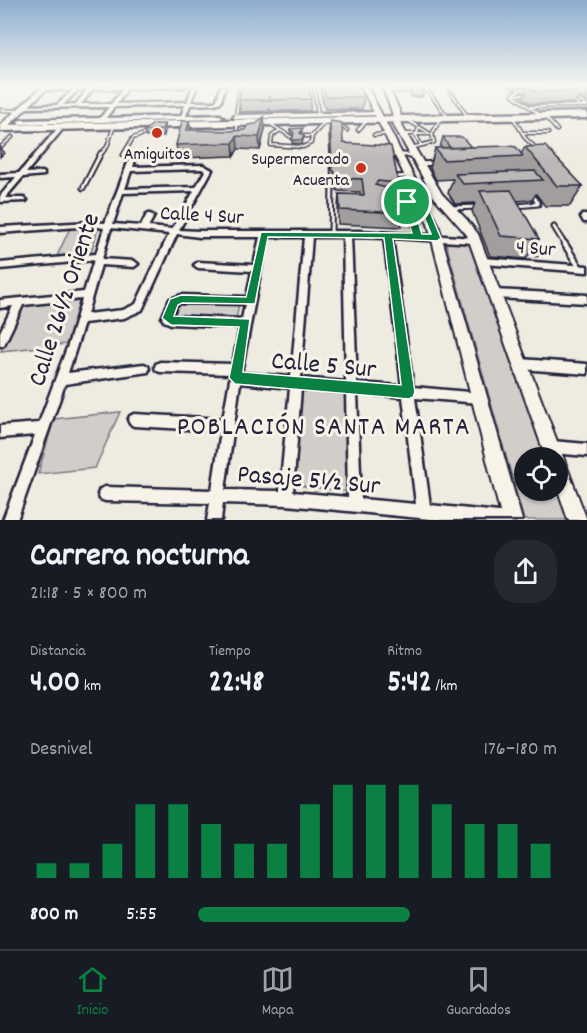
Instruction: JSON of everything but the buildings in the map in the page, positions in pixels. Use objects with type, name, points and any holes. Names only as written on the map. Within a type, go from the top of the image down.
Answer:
[{"type":"highway","points":[[7,128],[59,130],[198,127],[378,118],[514,119],[587,111]]},
{"type":"highway","points":[[397,119],[409,121],[467,116],[544,117]]},
{"type":"highway","points":[[7,128],[198,127],[237,121],[275,128],[321,119],[336,123],[366,122],[378,118]]},
{"type":"main road","points":[[7,128],[21,110]]},
{"type":"main road","points":[[375,110],[400,155],[437,238],[511,520]]},
{"type":"main road","points":[[394,110],[403,134],[436,193],[467,226],[474,240],[551,447]]},
{"type":"main road","points":[[419,195],[436,193]]},
{"type":"main road","points":[[568,493],[578,520]]},
{"type":"street","points":[[102,120],[109,110]]},
{"type":"street","points":[[183,118],[186,110]]},
{"type":"street","points":[[7,128],[102,120],[220,117]]},
{"type":"street","points":[[237,121],[378,118]]},
{"type":"street","points":[[0,200],[59,130]]},
{"type":"street","name":"Calle 26½ Oriente","points":[[10,520],[61,379],[108,226],[132,160]]},
{"type":"street","points":[[81,319],[123,314],[139,307],[174,232],[208,168],[129,169]]},
{"type":"street","points":[[0,176],[42,174]]},
{"type":"street","points":[[121,191],[198,189]]},
{"type":"street","points":[[0,200],[24,200]]},
{"type":"street","points":[[144,228],[150,216]]},
{"type":"street","name":"Calle 4 Sur","points":[[0,230],[80,224],[174,232],[388,235],[474,240]]},
{"type":"street","points":[[214,520],[236,374],[264,234]]},
{"type":"street","points":[[347,234],[355,505]]},
{"type":"street","points":[[286,498],[308,235]]},
{"type":"street","points":[[388,235],[424,512]]},
{"type":"street","points":[[0,266],[99,259],[134,264]]},
{"type":"street","name":"4 Sur","points":[[483,261],[584,269]]},
{"type":"street","points":[[198,265],[258,268]]},
{"type":"street","points":[[495,294],[587,299]]},
{"type":"street","points":[[0,304],[88,295]]},
{"type":"street","points":[[246,323],[168,319],[173,302],[181,299],[251,301]]},
{"type":"street","points":[[0,342],[20,302]]},
{"type":"street","points":[[521,364],[587,369]]},
{"type":"street","name":"Calle 5 Sur","points":[[160,367],[236,374],[295,383],[480,398]]},
{"type":"street","points":[[61,379],[144,369]]},
{"type":"street","points":[[134,420],[228,425]]},
{"type":"street","points":[[0,432],[44,428]]},
{"type":"street","points":[[568,454],[587,450]]},
{"type":"street","name":"Pasaje 5½ Sur","points":[[105,494],[286,498],[511,520]]},
{"type":"lane","points":[[233,140],[237,137],[238,110]]},
{"type":"lane","points":[[290,147],[290,137],[275,128],[271,145],[290,147],[308,146],[321,119],[319,110]]},
{"type":"lane","points":[[403,134],[432,134],[444,118],[439,110]]},
{"type":"lane","points":[[463,110],[467,116]]},
{"type":"lane","points":[[533,110],[558,130]]},
{"type":"lane","points":[[514,119],[524,133],[527,142],[540,149]]},
{"type":"lane","points":[[409,121],[432,134]]},
{"type":"lane","points":[[358,130],[366,122]]},
{"type":"lane","points":[[336,123],[347,130]]},
{"type":"lane","points":[[0,148],[7,128]]},
{"type":"lane","points":[[123,155],[133,138],[149,132],[152,128]]},
{"type":"lane","points":[[419,128],[416,135],[421,145]]},
{"type":"lane","points":[[83,188],[96,159],[107,147],[113,129]]},
{"type":"lane","points":[[524,133],[548,133]]},
{"type":"lane","points":[[374,135],[386,134]]},
{"type":"lane","points":[[415,156],[421,145],[434,142],[432,134]]},
{"type":"lane","points":[[303,136],[312,136]]},
{"type":"lane","points":[[380,155],[415,156],[438,163]]},
{"type":"lane","points":[[410,176],[394,177],[401,192],[419,195]]},
{"type":"lane","points":[[510,206],[538,204],[526,186]]},
{"type":"lane","points":[[331,234],[332,187]]},
{"type":"lane","points":[[396,200],[407,202],[419,195]]},
{"type":"lane","points":[[407,202],[418,237]]},
{"type":"lane","points":[[449,209],[489,207]]},
{"type":"lane","points":[[554,227],[584,269]]},
{"type":"lane","points":[[525,234],[536,253]]},
{"type":"shaded area","points":[[233,110],[370,110],[371,113],[232,116]]},
{"type":"shaded area","points":[[70,228],[98,229],[91,253],[57,256]]},
{"type":"shaded area","points":[[445,240],[470,243],[543,447],[514,447],[514,485]]},
{"type":"shaded area","points":[[175,300],[239,303],[236,321],[168,318]]},
{"type":"shaded area","points":[[80,301],[67,344],[1,351],[22,309],[27,305]]},
{"type":"shaded area","points":[[299,388],[347,392],[349,492],[295,485]]},
{"type":"shaded area","points":[[120,412],[95,468],[38,474],[54,419]]},
{"type":"shaded area","points":[[519,501],[562,501],[569,520],[524,520]]},
{"type":"place","name":"Amiguitos","points":[[157,133]]},
{"type":"place","name":"Supermercado Acuenta","points":[[361,168]]},
{"type":"district","name":"POBLACIÓN SANTA MARTA","points":[[324,425]]},
{"type":"route","points":[[407,202],[418,237],[369,234],[264,234],[251,301],[176,300],[167,318],[246,323],[235,378],[409,392],[388,235],[437,238],[422,201],[407,202]]}]
